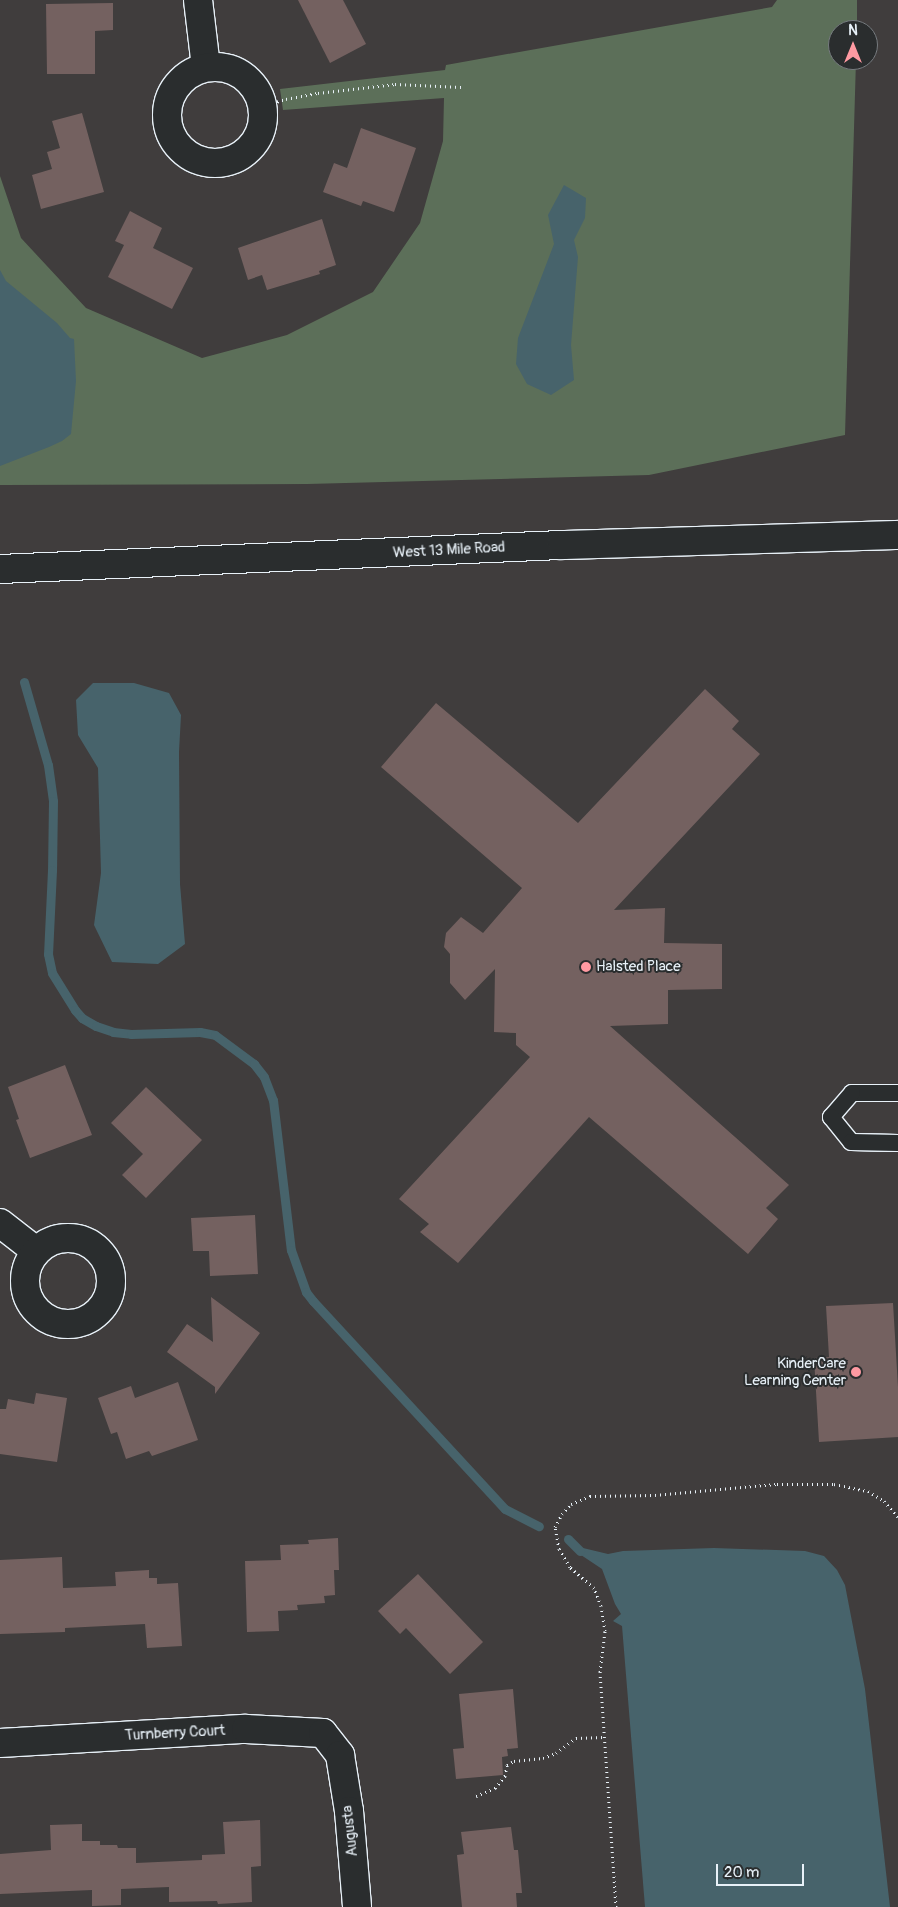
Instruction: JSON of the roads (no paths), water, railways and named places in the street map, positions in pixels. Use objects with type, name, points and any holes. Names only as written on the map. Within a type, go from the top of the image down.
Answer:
[{"type":"street","points":[[198,0],[206,67]]},
{"type":"street","points":[[222,66],[238,71],[250,81],[260,94],[263,106],[263,125],[257,140],[247,152],[233,160],[218,163],[202,161],[187,154],[176,143],[168,128],[170,96],[179,83],[191,73],[206,67],[222,66]]},
{"type":"street","name":"West 13 Mile Road","points":[[0,569],[562,545],[898,535]]},
{"type":"street","points":[[0,1223],[36,1251]]},
{"type":"street","name":"Turnberry Court","points":[[0,1743],[246,1729],[324,1733],[340,1755]]},
{"type":"street","name":"Augusta","points":[[340,1755],[349,1811],[357,1907]]},
{"type":"lane","points":[[898,1093],[852,1093],[832,1117],[851,1142],[898,1143]]},
{"type":"water","points":[[564,185],[586,198],[585,218],[574,240],[578,257],[571,345],[574,380],[551,395],[527,384],[516,364],[518,338],[554,244],[548,215]]},
{"type":"water","points":[[0,270],[6,281],[57,323],[70,338],[74,339],[76,381],[71,434],[49,447],[0,466]]},
{"type":"water","points":[[93,683],[134,683],[169,693],[181,715],[179,752],[180,884],[185,944],[158,964],[112,962],[94,925],[101,873],[98,768],[78,735],[76,700]]},
{"type":"water","points":[[583,1548],[608,1554],[623,1551],[714,1548],[805,1551],[824,1556],[837,1570],[845,1585],[865,1689],[890,1907],[645,1907],[622,1626],[613,1621],[621,1614],[615,1604],[602,1569],[578,1553]]},
{"type":"waterway","points":[[24,682],[48,765],[53,801],[48,954],[52,973],[75,1010],[82,1018],[96,1026],[113,1032],[131,1034],[200,1032],[215,1035],[254,1064],[264,1077],[273,1100],[291,1250],[306,1292],[505,1509],[539,1526]]},
{"type":"waterway","points":[[568,1539],[580,1551]]},
{"type":"place","name":"Halsted Place","points":[[586,967]]},
{"type":"place","name":"KinderCare Learning Center","points":[[856,1372]]}]
